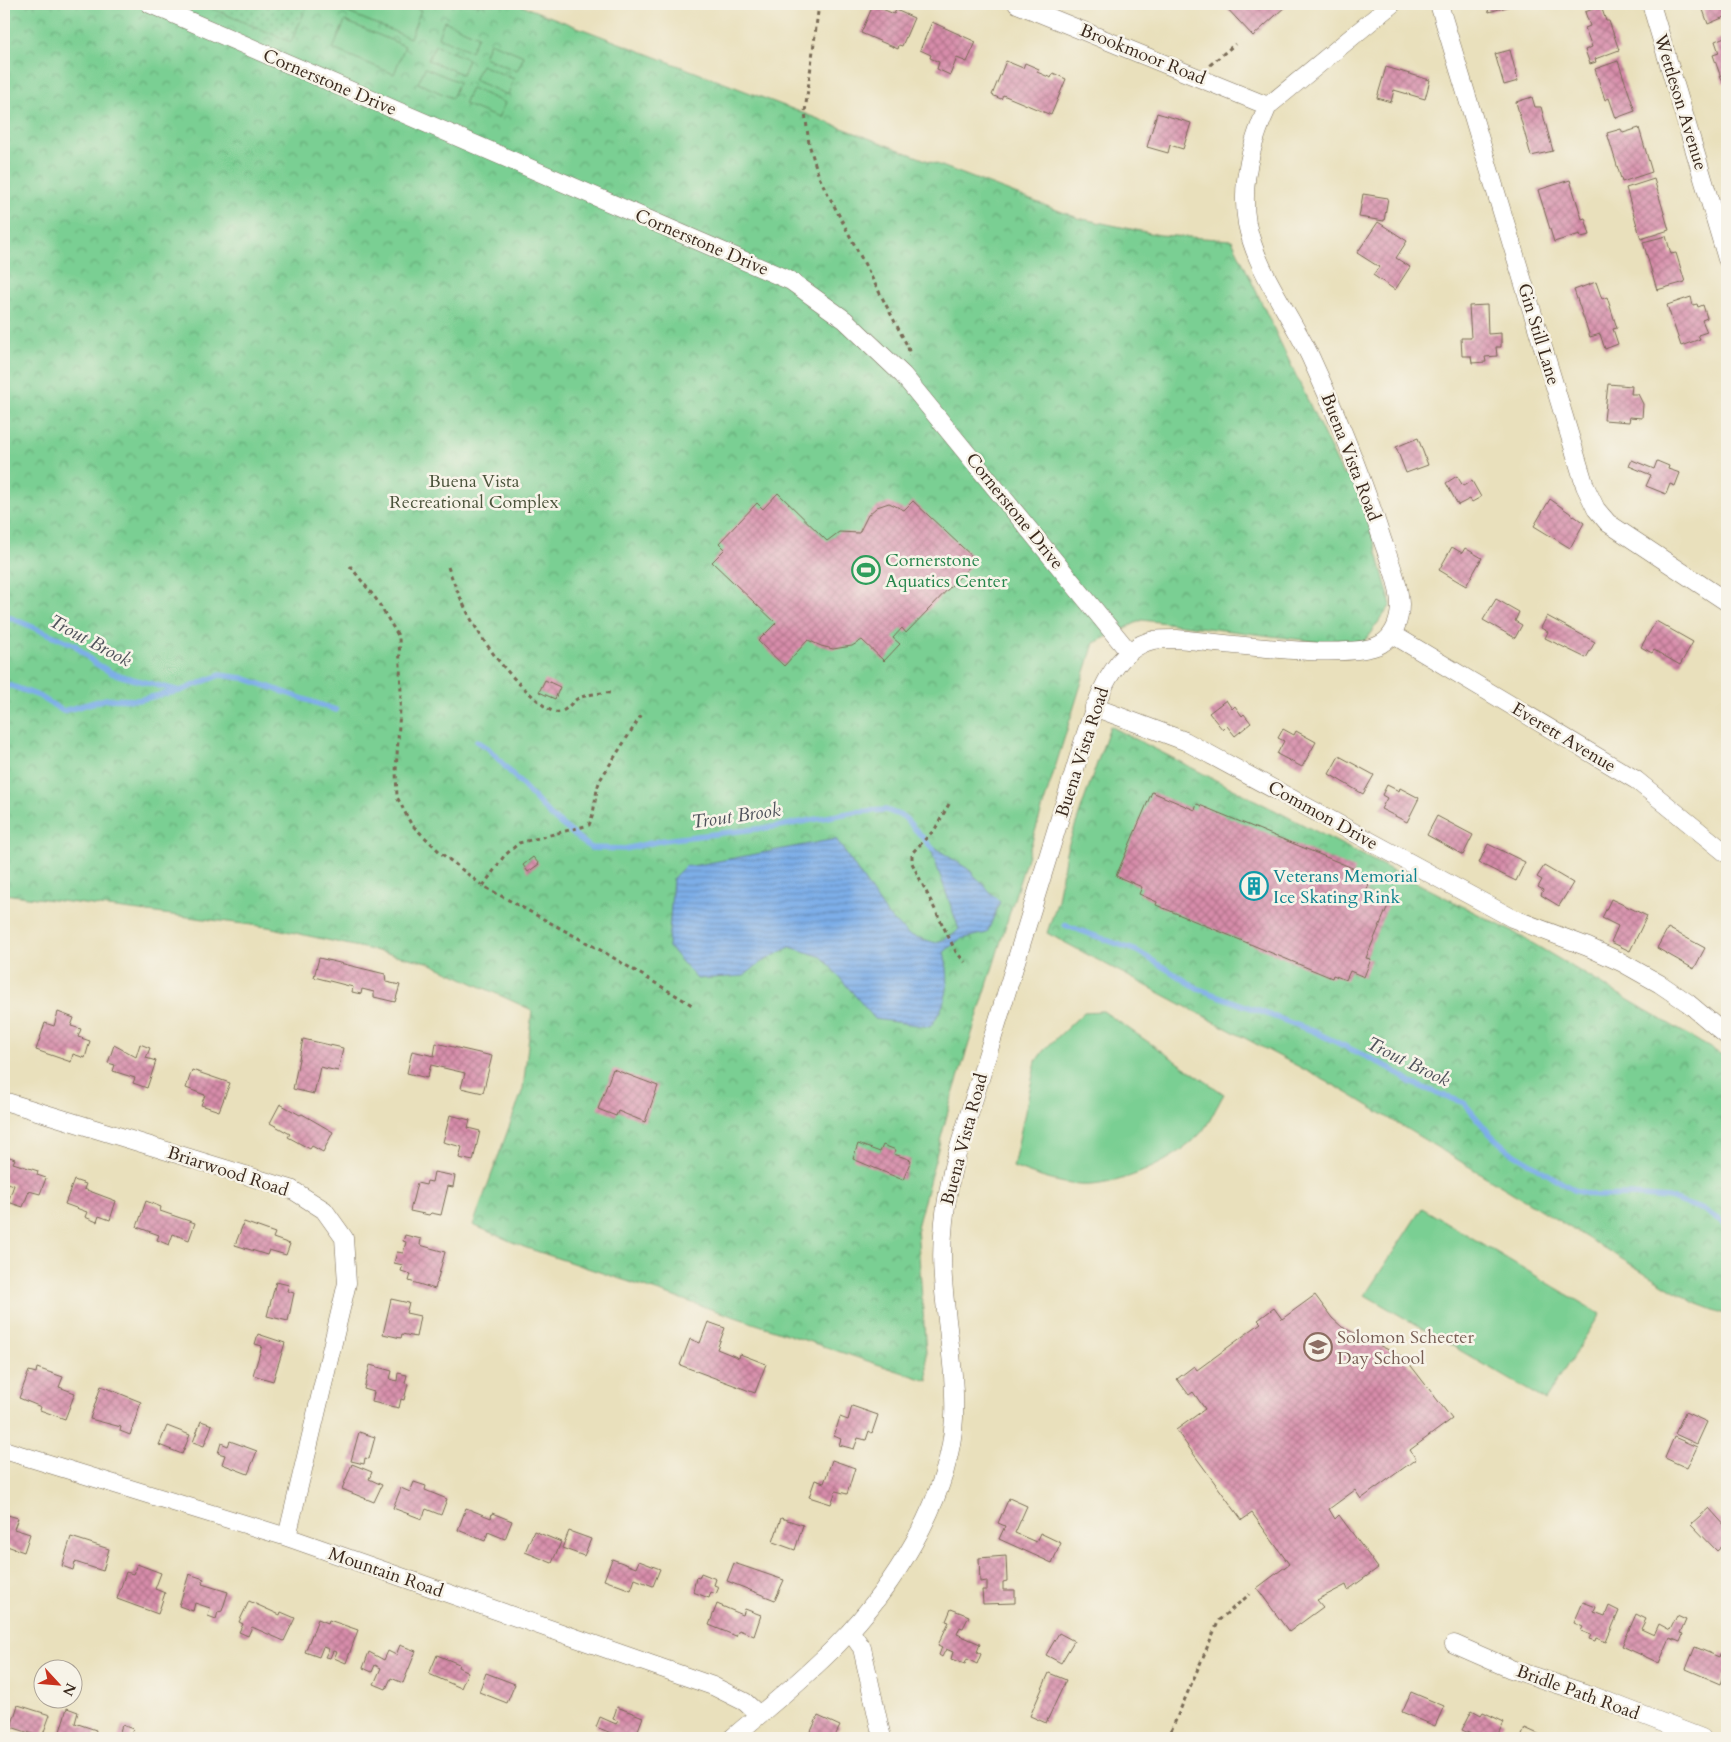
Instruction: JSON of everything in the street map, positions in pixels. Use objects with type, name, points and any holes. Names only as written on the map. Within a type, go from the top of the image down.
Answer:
[{"type":"street","name":"Cornerstone Drive","points":[[150,4],[791,281],[845,320],[903,375],[1129,652]]},
{"type":"street","name":"Brookmoor Road","points":[[1017,4],[1268,106]]},
{"type":"street","name":"Buena Vista Road","points":[[732,1738],[803,1678],[850,1631],[883,1589],[915,1540],[928,1516],[944,1476],[954,1418],[943,1280],[944,1208],[953,1167],[1094,707],[1106,679],[1129,652],[1152,640],[1177,639],[1335,652],[1381,644],[1392,634],[1399,619],[1400,603],[1395,578],[1372,507],[1309,353],[1268,279],[1249,231],[1245,209],[1245,184],[1258,129],[1268,106],[1392,4]]},
{"type":"street","name":"Gin Still Lane","points":[[1439,4],[1584,486],[1596,509],[1608,523],[1727,602]]},
{"type":"street","name":"Wettleson Avenue","points":[[1651,4],[1727,258]]},
{"type":"street","name":"Everett Avenue","points":[[1392,634],[1636,780],[1727,854]]},
{"type":"street","name":"Common Drive","points":[[1094,707],[1185,741],[1512,918],[1588,947],[1621,962],[1660,984],[1688,1003],[1727,1036]]},
{"type":"street","name":"Briarwood Road","points":[[4,1101],[291,1189],[324,1210],[344,1238],[347,1283],[287,1537]]},
{"type":"street","name":"Mountain Road","points":[[4,1450],[287,1537],[720,1688],[745,1702],[759,1715]]},
{"type":"street","points":[[850,1631],[862,1648],[882,1738]]},
{"type":"street","name":"Bridle Path Road","points":[[1454,1644],[1511,1669],[1591,1695],[1702,1738]]},
{"type":"path","points":[[819,4],[805,112],[809,144],[819,177],[908,347],[910,359]]},
{"type":"path","points":[[1210,65],[1235,44]]},
{"type":"path","points":[[350,566],[376,599],[399,637],[402,694],[396,771],[397,797],[411,824],[442,854],[484,886],[602,951],[692,1006]]},
{"type":"path","points":[[448,567],[460,600],[483,639],[522,688],[547,708],[557,712],[562,711],[579,697],[592,696],[599,692],[610,692]]},
{"type":"path","points":[[484,886],[510,849],[527,840],[584,828],[589,825],[594,814],[597,788],[600,780],[642,714]]},
{"type":"path","points":[[949,804],[931,832],[912,852],[912,863],[956,952],[965,962]]},
{"type":"path","points":[[1168,1738],[1219,1620],[1250,1594]]},
{"type":"green space","name":"Buena Vista Recreational Complex","points":[[4,4],[517,4],[1078,218],[1160,235],[1232,240],[1343,475],[1356,473],[1391,605],[1360,647],[1142,620],[1094,643],[950,1104],[917,1227],[928,1381],[524,1247],[473,1225],[523,1089],[532,1010],[427,962],[268,927],[4,894]]},
{"type":"green space","points":[[201,4],[308,4],[291,42]]},
{"type":"green space","points":[[353,4],[406,4],[421,10],[410,38],[349,13]]},
{"type":"green space","points":[[345,21],[405,46],[394,74],[333,49]]},
{"type":"green space","points":[[444,21],[478,36],[471,51],[438,37]]},
{"type":"green space","points":[[490,42],[524,56],[517,71],[484,57]]},
{"type":"green space","points":[[435,45],[468,59],[462,74],[428,60]]},
{"type":"green space","points":[[481,65],[514,79],[508,95],[474,80]]},
{"type":"green space","points":[[425,68],[459,82],[452,98],[418,83]]},
{"type":"green space","points":[[471,88],[505,103],[498,118],[464,104]]},
{"type":"green space","points":[[1110,726],[1515,933],[1727,1058],[1727,1315],[1693,1302],[1339,1088],[1047,933],[1058,900],[1066,852]]},
{"type":"green space","points":[[1103,1011],[1224,1094],[1210,1120],[1200,1134],[1176,1154],[1144,1171],[1110,1182],[1094,1185],[1070,1184],[1013,1167],[1036,1061],[1044,1050],[1084,1012]]},
{"type":"green space","points":[[1422,1208],[1600,1314],[1545,1400],[1365,1295]]},
{"type":"water","points":[[836,839],[888,916],[909,935],[936,943],[954,934],[959,929],[929,844],[968,869],[1000,902],[987,933],[960,939],[944,952],[948,982],[947,991],[941,1009],[930,1027],[875,1019],[822,957],[790,947],[760,963],[744,976],[697,979],[668,946],[673,878],[685,866]]},
{"type":"building","points":[[1223,4],[1286,4],[1287,5],[1253,36]]},
{"type":"building","points":[[1486,4],[1510,4],[1510,6],[1489,12]]},
{"type":"building","points":[[1701,4],[1727,4],[1727,16],[1708,24]]},
{"type":"building","points":[[873,5],[894,14],[896,10],[914,18],[902,46],[899,45],[898,49],[861,33]]},
{"type":"building","points":[[1601,6],[1606,21],[1609,21],[1619,50],[1595,59],[1596,62],[1590,64],[1585,50],[1592,47],[1585,28],[1590,26],[1585,12]]},
{"type":"building","points":[[932,22],[976,42],[967,62],[957,58],[950,75],[937,69],[939,62],[930,58],[931,55],[920,50]]},
{"type":"building","points":[[1727,36],[1727,82],[1723,83],[1713,55],[1719,53],[1715,41]]},
{"type":"building","points":[[1510,50],[1518,81],[1504,85],[1495,54]]},
{"type":"building","points":[[1006,61],[1023,68],[1025,63],[1039,69],[1037,72],[1051,78],[1053,73],[1066,79],[1051,115],[1003,95],[1001,99],[992,95]]},
{"type":"building","points":[[1618,61],[1635,111],[1616,118],[1609,98],[1605,100],[1595,69]]},
{"type":"building","points":[[1386,67],[1430,80],[1425,99],[1394,90],[1391,102],[1377,98]]},
{"type":"building","points":[[1532,97],[1535,107],[1541,107],[1553,151],[1531,156],[1516,102]]},
{"type":"building","points":[[1157,113],[1191,123],[1183,149],[1170,145],[1168,153],[1147,147]]},
{"type":"building","points":[[1639,128],[1652,172],[1622,182],[1607,133],[1621,129],[1623,133]]},
{"type":"building","points":[[1654,179],[1669,230],[1641,239],[1626,188]]},
{"type":"building","points":[[1570,180],[1582,219],[1585,218],[1590,235],[1581,237],[1580,234],[1554,242],[1538,190]]},
{"type":"building","points":[[1363,194],[1388,198],[1384,221],[1359,217]]},
{"type":"building","points":[[1378,222],[1407,241],[1396,258],[1410,267],[1395,290],[1373,275],[1379,267],[1357,253]]},
{"type":"building","points":[[1666,236],[1671,254],[1676,253],[1685,282],[1657,290],[1643,242]]},
{"type":"building","points":[[1596,282],[1602,299],[1607,297],[1617,328],[1613,329],[1618,344],[1605,349],[1600,334],[1590,337],[1574,290]]},
{"type":"building","points":[[1691,297],[1693,305],[1697,304],[1698,307],[1703,305],[1707,318],[1702,320],[1707,332],[1698,335],[1700,339],[1681,346],[1667,305]]},
{"type":"building","points":[[1487,305],[1488,334],[1501,333],[1501,347],[1496,347],[1497,356],[1485,357],[1486,362],[1472,363],[1471,356],[1462,356],[1461,338],[1471,338],[1469,306]]},
{"type":"building","points":[[1608,384],[1632,386],[1631,394],[1638,394],[1643,404],[1642,418],[1630,417],[1629,422],[1604,420]]},
{"type":"building","points":[[1418,438],[1428,465],[1406,473],[1396,447]]},
{"type":"building","points":[[1632,460],[1654,469],[1657,461],[1669,466],[1668,469],[1680,473],[1675,486],[1670,484],[1666,494],[1646,486],[1651,475],[1629,466]]},
{"type":"building","points":[[1457,476],[1463,486],[1472,481],[1481,497],[1472,502],[1470,499],[1458,505],[1446,483]]},
{"type":"building","points":[[778,493],[827,541],[839,532],[859,533],[868,515],[877,507],[889,503],[904,510],[913,501],[976,560],[906,633],[902,628],[893,638],[900,644],[884,661],[862,640],[852,646],[833,649],[808,640],[784,666],[758,641],[776,623],[712,562],[725,549],[719,543],[757,503],[763,509]]},
{"type":"building","points":[[1550,499],[1584,523],[1570,548],[1534,526]]},
{"type":"building","points":[[1452,547],[1462,553],[1465,548],[1482,558],[1466,586],[1439,570]]},
{"type":"building","points":[[1496,599],[1519,612],[1515,621],[1522,625],[1515,638],[1483,620]]},
{"type":"building","points":[[1547,616],[1595,642],[1586,658],[1545,638],[1548,632],[1541,628]]},
{"type":"building","points":[[1656,621],[1693,642],[1680,665],[1654,650],[1652,653],[1641,647]]},
{"type":"building","points":[[545,680],[560,687],[555,699],[539,692]]},
{"type":"building","points":[[1226,700],[1232,709],[1235,706],[1242,716],[1244,714],[1251,723],[1235,736],[1227,726],[1223,730],[1209,713]]},
{"type":"building","points":[[1283,729],[1294,735],[1296,731],[1316,742],[1302,767],[1277,754],[1284,741],[1278,738]]},
{"type":"building","points":[[1339,756],[1374,775],[1363,794],[1329,774]]},
{"type":"building","points":[[1387,785],[1399,791],[1400,788],[1419,798],[1407,822],[1381,809],[1387,798],[1382,795]]},
{"type":"building","name":"Veterans Memorial Ice Skating Rink","points":[[1152,792],[1195,810],[1197,804],[1355,869],[1352,877],[1369,884],[1366,893],[1389,903],[1366,958],[1371,959],[1364,977],[1350,971],[1346,980],[1333,975],[1332,978],[1156,905],[1157,902],[1139,894],[1142,887],[1116,876]]},
{"type":"building","points":[[1437,816],[1473,835],[1463,855],[1427,835]]},
{"type":"building","points":[[1488,844],[1525,862],[1516,881],[1479,863]]},
{"type":"building","points":[[533,857],[539,864],[528,872],[523,865]]},
{"type":"building","points":[[1544,866],[1573,883],[1559,906],[1541,895],[1543,890],[1538,887],[1542,880],[1537,877]]},
{"type":"building","points":[[1611,899],[1647,916],[1630,951],[1611,942],[1618,926],[1602,918]]},
{"type":"building","points":[[1668,928],[1705,948],[1694,969],[1657,948]]},
{"type":"building","points":[[319,958],[385,974],[386,982],[400,985],[395,1002],[374,997],[374,992],[362,989],[361,994],[352,992],[353,987],[314,977]]},
{"type":"building","points":[[58,1012],[74,1018],[71,1026],[81,1029],[78,1037],[90,1041],[85,1058],[73,1054],[71,1062],[36,1050],[45,1023],[54,1026]]},
{"type":"building","points":[[303,1039],[343,1048],[338,1071],[320,1067],[314,1094],[293,1089]]},
{"type":"building","points":[[436,1043],[492,1056],[483,1093],[461,1088],[465,1073],[431,1065],[427,1078],[407,1073],[412,1051],[434,1056]]},
{"type":"building","points":[[140,1044],[150,1048],[146,1058],[156,1061],[147,1088],[133,1083],[135,1078],[113,1071],[115,1065],[108,1063],[114,1045],[136,1057]]},
{"type":"building","points":[[613,1069],[658,1086],[645,1122],[618,1111],[616,1116],[598,1109]]},
{"type":"building","points":[[192,1070],[230,1083],[219,1111],[201,1105],[205,1095],[186,1088]]},
{"type":"building","points":[[280,1104],[333,1132],[323,1152],[312,1146],[310,1149],[288,1137],[290,1134],[270,1123]]},
{"type":"building","points":[[450,1115],[470,1120],[468,1128],[480,1131],[473,1161],[459,1158],[462,1147],[443,1142]]},
{"type":"building","points":[[858,1144],[880,1152],[883,1145],[896,1150],[894,1154],[911,1160],[903,1180],[853,1159]]},
{"type":"building","points":[[4,1155],[15,1159],[13,1163],[38,1171],[37,1175],[46,1178],[40,1194],[29,1191],[23,1207],[8,1202],[14,1185],[4,1182]]},
{"type":"building","points":[[434,1172],[455,1176],[453,1187],[448,1186],[441,1215],[431,1213],[429,1215],[410,1211],[417,1183],[426,1185],[427,1181],[432,1182]]},
{"type":"building","points":[[74,1180],[86,1184],[84,1189],[116,1201],[110,1220],[99,1216],[97,1222],[85,1217],[87,1212],[65,1204]]},
{"type":"building","points":[[146,1201],[161,1207],[160,1211],[195,1223],[189,1240],[173,1234],[169,1245],[157,1240],[159,1235],[137,1227]]},
{"type":"building","points":[[244,1222],[275,1233],[273,1238],[290,1244],[286,1255],[269,1250],[267,1255],[235,1245]]},
{"type":"building","points":[[405,1235],[421,1239],[420,1245],[445,1252],[435,1289],[409,1281],[411,1274],[401,1271],[403,1265],[394,1263],[397,1252],[403,1253],[406,1242],[403,1241]]},
{"type":"building","points":[[276,1282],[289,1285],[287,1291],[294,1293],[288,1321],[267,1316]]},
{"type":"building","points":[[1315,1295],[1332,1318],[1342,1327],[1405,1358],[1452,1419],[1410,1450],[1416,1459],[1361,1499],[1355,1490],[1329,1509],[1335,1519],[1339,1515],[1378,1568],[1348,1590],[1346,1585],[1317,1600],[1323,1607],[1289,1632],[1257,1588],[1289,1564],[1252,1513],[1242,1520],[1176,1430],[1205,1409],[1193,1392],[1189,1395],[1177,1379],[1194,1366],[1197,1370],[1261,1323],[1258,1320],[1274,1308],[1282,1319]]},
{"type":"building","points":[[391,1299],[409,1303],[406,1313],[420,1316],[416,1337],[402,1334],[401,1338],[383,1334]]},
{"type":"building","points":[[708,1322],[725,1328],[717,1349],[739,1358],[740,1354],[766,1364],[755,1393],[680,1365],[690,1339],[700,1343]]},
{"type":"building","points":[[258,1334],[285,1343],[273,1381],[253,1375],[262,1346],[255,1344]]},
{"type":"building","points":[[370,1365],[392,1371],[390,1379],[397,1381],[398,1373],[407,1375],[405,1383],[408,1384],[404,1400],[401,1399],[399,1408],[372,1402],[374,1392],[364,1389]]},
{"type":"building","points":[[37,1368],[63,1377],[59,1387],[75,1393],[65,1419],[40,1410],[41,1407],[19,1398],[29,1371],[36,1373]]},
{"type":"building","points":[[101,1386],[141,1402],[130,1435],[120,1431],[121,1427],[90,1419]]},
{"type":"building","points":[[852,1406],[878,1415],[872,1433],[869,1431],[866,1440],[858,1438],[854,1449],[839,1445],[841,1439],[834,1436],[840,1417],[848,1420]]},
{"type":"building","points":[[1685,1412],[1707,1422],[1697,1444],[1675,1434]]},
{"type":"building","points":[[201,1421],[212,1425],[204,1446],[193,1442]]},
{"type":"building","points":[[167,1426],[190,1435],[182,1454],[159,1445]]},
{"type":"building","points":[[359,1432],[375,1437],[369,1459],[365,1458],[364,1464],[351,1461]]},
{"type":"building","points":[[1674,1437],[1697,1447],[1687,1468],[1665,1458]]},
{"type":"building","points":[[230,1441],[257,1451],[248,1474],[222,1464],[225,1455],[218,1453],[221,1443],[228,1446]]},
{"type":"building","points":[[832,1460],[855,1468],[847,1494],[836,1491],[831,1504],[809,1497],[815,1480],[824,1483]]},
{"type":"building","points":[[352,1464],[372,1472],[369,1479],[382,1485],[374,1502],[342,1489]]},
{"type":"building","points":[[414,1482],[426,1486],[425,1490],[447,1499],[441,1515],[426,1509],[422,1519],[393,1508],[401,1488],[410,1492]]},
{"type":"building","points":[[1009,1498],[1027,1506],[1015,1533],[1036,1542],[1040,1533],[1061,1543],[1052,1563],[999,1539],[1005,1526],[998,1523]]},
{"type":"building","points":[[466,1508],[491,1518],[492,1513],[512,1521],[505,1539],[488,1532],[485,1541],[458,1530]]},
{"type":"building","points":[[1709,1508],[1727,1528],[1727,1542],[1717,1551],[1691,1524]]},
{"type":"building","points":[[4,1514],[18,1518],[14,1529],[30,1534],[24,1552],[4,1545]]},
{"type":"building","points":[[781,1518],[803,1525],[795,1550],[773,1542]]},
{"type":"building","points":[[534,1531],[561,1542],[552,1563],[525,1552]]},
{"type":"building","points":[[569,1531],[591,1539],[584,1556],[562,1548]]},
{"type":"building","points":[[71,1537],[109,1549],[103,1571],[75,1562],[73,1570],[62,1566]]},
{"type":"building","points":[[1006,1556],[1007,1581],[1003,1582],[1003,1590],[1015,1590],[1015,1603],[983,1604],[982,1590],[987,1590],[987,1581],[980,1582],[979,1558]]},
{"type":"building","points":[[612,1559],[636,1568],[639,1561],[660,1569],[653,1586],[635,1579],[631,1590],[604,1580]]},
{"type":"building","points":[[734,1563],[784,1580],[775,1600],[727,1581]]},
{"type":"building","points":[[137,1564],[161,1573],[155,1589],[165,1593],[158,1614],[117,1599],[126,1572],[133,1574]]},
{"type":"building","points":[[701,1573],[716,1579],[714,1585],[719,1587],[716,1594],[711,1592],[709,1598],[693,1592],[696,1577],[699,1578]]},
{"type":"building","points":[[189,1574],[204,1579],[202,1584],[228,1592],[222,1611],[218,1612],[216,1619],[208,1616],[210,1608],[195,1603],[193,1611],[179,1606]]},
{"type":"building","points":[[249,1601],[280,1615],[281,1612],[295,1618],[284,1641],[252,1627],[248,1636],[239,1632],[243,1624],[239,1622]]},
{"type":"building","points":[[1583,1602],[1596,1607],[1594,1612],[1605,1616],[1609,1606],[1619,1611],[1606,1642],[1596,1638],[1595,1641],[1589,1639],[1591,1635],[1581,1631],[1583,1627],[1574,1623]]},
{"type":"building","points":[[717,1604],[743,1615],[745,1609],[761,1615],[754,1636],[739,1630],[736,1636],[709,1625]]},
{"type":"building","points":[[951,1609],[969,1616],[963,1628],[960,1627],[957,1634],[980,1644],[977,1652],[981,1654],[977,1664],[967,1659],[965,1664],[951,1659],[953,1652],[946,1649],[942,1657],[939,1655],[942,1647],[938,1645],[949,1622],[946,1621]]},
{"type":"building","points":[[1636,1614],[1646,1619],[1641,1629],[1654,1635],[1659,1624],[1670,1630],[1677,1616],[1686,1620],[1680,1634],[1683,1635],[1680,1642],[1670,1638],[1659,1663],[1622,1646]]},
{"type":"building","points":[[318,1619],[328,1623],[329,1620],[358,1630],[346,1663],[334,1658],[337,1652],[333,1651],[330,1658],[325,1657],[329,1649],[323,1647],[319,1657],[305,1652]]},
{"type":"building","points":[[1059,1633],[1074,1641],[1061,1663],[1046,1655]]},
{"type":"building","points":[[400,1645],[416,1651],[403,1683],[391,1678],[386,1689],[374,1684],[381,1668],[375,1665],[372,1672],[363,1668],[369,1652],[384,1660],[388,1651],[396,1655]]},
{"type":"building","points":[[1695,1647],[1719,1657],[1721,1652],[1727,1655],[1727,1677],[1724,1675],[1721,1684],[1686,1669]]},
{"type":"building","points":[[437,1655],[459,1664],[458,1667],[468,1672],[461,1688],[429,1674]]},
{"type":"building","points":[[486,1673],[515,1684],[507,1703],[479,1692]]},
{"type":"building","points":[[1049,1673],[1066,1680],[1046,1723],[1030,1716]]},
{"type":"building","points":[[1411,1692],[1444,1706],[1435,1726],[1402,1712]]},
{"type":"building","points":[[18,1705],[50,1715],[42,1737],[11,1727]]},
{"type":"building","points":[[617,1707],[643,1717],[635,1738],[624,1738],[596,1727],[600,1717],[616,1724],[618,1721],[613,1719]]},
{"type":"building","points":[[66,1710],[78,1712],[75,1723],[96,1730],[94,1738],[58,1738]]},
{"type":"building","points":[[1472,1710],[1481,1715],[1483,1712],[1504,1722],[1496,1738],[1480,1738],[1462,1730]]},
{"type":"building","points":[[818,1716],[840,1726],[834,1738],[808,1738]]},
{"type":"building","points":[[122,1725],[133,1729],[130,1738],[118,1738]]},
{"type":"building","points":[[1525,1728],[1547,1738],[1521,1738]]},
{"type":"waterway","name":"Trout Brook","points":[[4,615],[75,645],[93,662],[112,673],[132,679],[180,691],[220,675],[243,678],[336,710]]},
{"type":"waterway","points":[[4,689],[9,685],[39,696],[63,711],[106,699],[138,700],[179,691]]},
{"type":"waterway","name":"Trout Brook","points":[[477,741],[488,748],[551,816],[591,848],[625,849],[664,840],[780,826],[854,812],[886,810],[904,817],[933,849]]},
{"type":"waterway","name":"Trout Brook","points":[[1065,925],[1137,951],[1199,989],[1313,1031],[1390,1068],[1411,1083],[1464,1103],[1490,1134],[1508,1150],[1574,1190],[1596,1196],[1630,1195],[1669,1198],[1704,1210],[1727,1225]]},
{"type":"place","name":"Cornerstone Aquatics Center","points":[[866,570]]},
{"type":"place","name":"Veterans Memorial Ice Skating Rink","points":[[1254,886]]},
{"type":"place","name":"Solomon Schecter Day School","points":[[1318,1347]]}]
